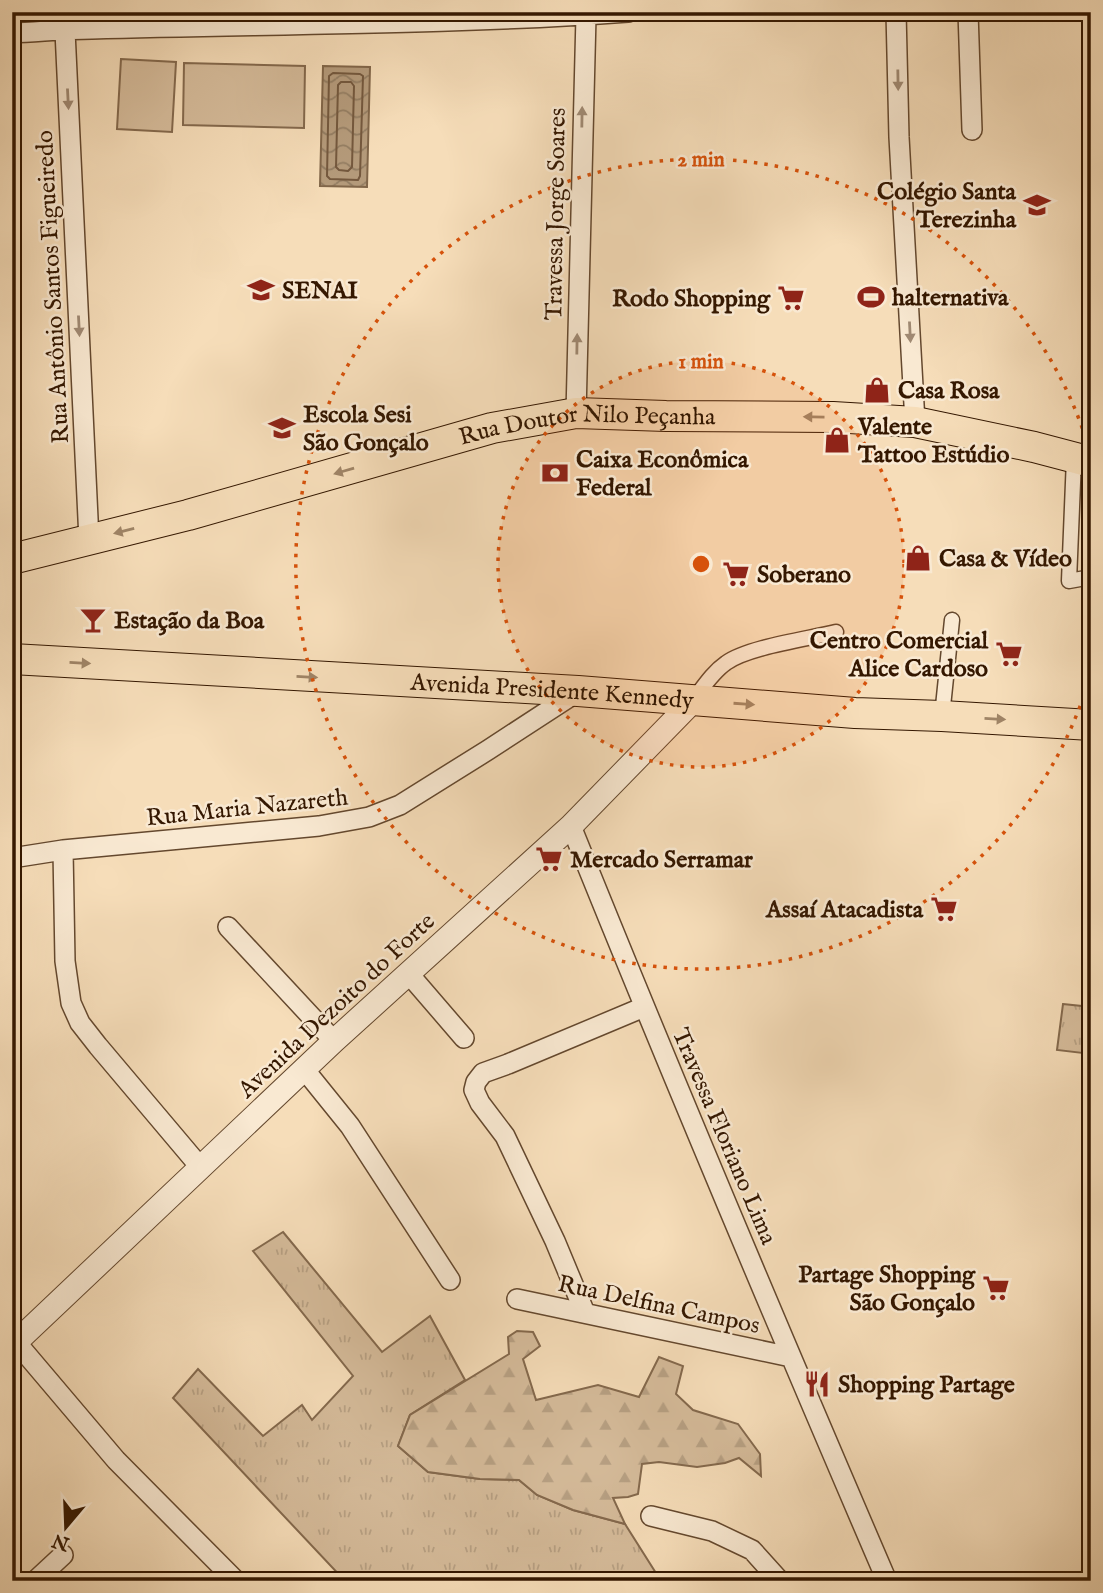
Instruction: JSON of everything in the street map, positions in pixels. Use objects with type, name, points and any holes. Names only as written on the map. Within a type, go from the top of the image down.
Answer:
[{"type":"main road","name":"Rua Doutor Nilo Peçanha","points":[[12,559],[188,516],[492,428],[576,412],[666,416],[833,417],[915,422],[1082,460]]},
{"type":"main road","name":"Avenida Presidente Kennedy","points":[[12,659],[578,691],[855,713],[1091,724]]},
{"type":"street","points":[[12,33],[233,20],[586,16],[628,12]]},
{"type":"street","points":[[896,12],[899,137],[915,422]]},
{"type":"street","points":[[968,12],[972,130]]},
{"type":"street","name":"Travessa Jorge Soares","points":[[576,412],[586,16]]},
{"type":"street","name":"Rua Antônio Santos Figueiredo","points":[[65,31],[89,540]]},
{"type":"street","points":[[1082,460],[1069,581],[1091,577]]},
{"type":"street","points":[[942,716],[952,620]]},
{"type":"street","points":[[694,700],[712,676],[727,662],[753,651],[836,632]]},
{"type":"street","name":"Rua Maria Nazareth","points":[[12,858],[63,850],[318,826],[369,817],[400,805],[578,691]]},
{"type":"street","name":"Avenida Dezoito do Forte","points":[[14,1344],[334,1041],[571,825],[694,700]]},
{"type":"street","name":"Travessa Floriano Lima","points":[[571,825],[644,1007],[887,1581]]},
{"type":"street","points":[[63,850],[65,961],[71,1003],[80,1023],[98,1046],[201,1168]]},
{"type":"street","points":[[228,927],[334,1041]]},
{"type":"street","points":[[408,973],[464,1038]]},
{"type":"street","points":[[585,1313],[555,1241],[505,1136],[480,1103],[474,1090],[483,1073],[644,1007]]},
{"type":"street","points":[[304,1069],[350,1126],[450,1280]]},
{"type":"street","name":"Rua Delfina Campos","points":[[517,1300],[791,1357]]},
{"type":"street","points":[[14,1344],[116,1460],[236,1581]]},
{"type":"street","points":[[651,1516],[712,1531],[752,1550],[780,1581]]},
{"type":"street","points":[[35,1581],[63,1555]]},
{"type":"green space","points":[[121,59],[176,62],[172,132],[117,129]]},
{"type":"green space","points":[[184,63],[305,66],[304,128],[183,125]]},
{"type":"green space","points":[[1063,1004],[1091,1007],[1091,1054],[1057,1050]]},
{"type":"green space","points":[[283,1232],[382,1352],[430,1316],[465,1380],[410,1415],[398,1446],[428,1472],[480,1479],[519,1480],[537,1495],[573,1510],[625,1524],[661,1581],[345,1581],[173,1398],[198,1369],[263,1436],[302,1405],[312,1420],[353,1376],[253,1251]]},
{"type":"green space","points":[[517,1331],[533,1332],[540,1346],[523,1359],[536,1400],[598,1385],[639,1397],[659,1357],[683,1366],[676,1394],[693,1410],[738,1424],[760,1454],[761,1476],[739,1458],[697,1467],[659,1462],[642,1464],[638,1494],[613,1498],[625,1524],[573,1510],[537,1495],[519,1480],[480,1479],[428,1472],[398,1446],[410,1415],[509,1354],[508,1337]]},
{"type":"water","points":[[323,66],[370,67],[367,187],[320,186]]},
{"type":"place","name":"Colégio Santa Terezinha","points":[[1037,205]]},
{"type":"place","name":"SENAI","points":[[261,290]]},
{"type":"place","name":"halternativa","points":[[871,297]]},
{"type":"place","name":"Rodo Shopping","points":[[791,298]]},
{"type":"place","name":"Casa Rosa","points":[[877,390]]},
{"type":"place","name":"Escola Sesi São Gonçalo","points":[[282,428]]},
{"type":"place","name":"Valente Tattoo Estúdio","points":[[837,440]]},
{"type":"place","name":"Caixa Econômica Federal","points":[[555,473]]},
{"type":"place","name":"Casa & Vídeo","points":[[918,558]]},
{"type":"place","name":"Soberano","points":[[736,574]]},
{"type":"place","name":"Estação da Boa","points":[[93,620]]},
{"type":"place","name":"Centro Comercial Alice Cardoso","points":[[1009,654]]},
{"type":"place","name":"Mercado Serramar","points":[[549,859]]},
{"type":"place","name":"Assaí Atacadista","points":[[944,909]]},
{"type":"place","name":"Partage Shopping São Gonçalo","points":[[996,1288]]},
{"type":"place","name":"Shopping Partage","points":[[817,1384]]}]
